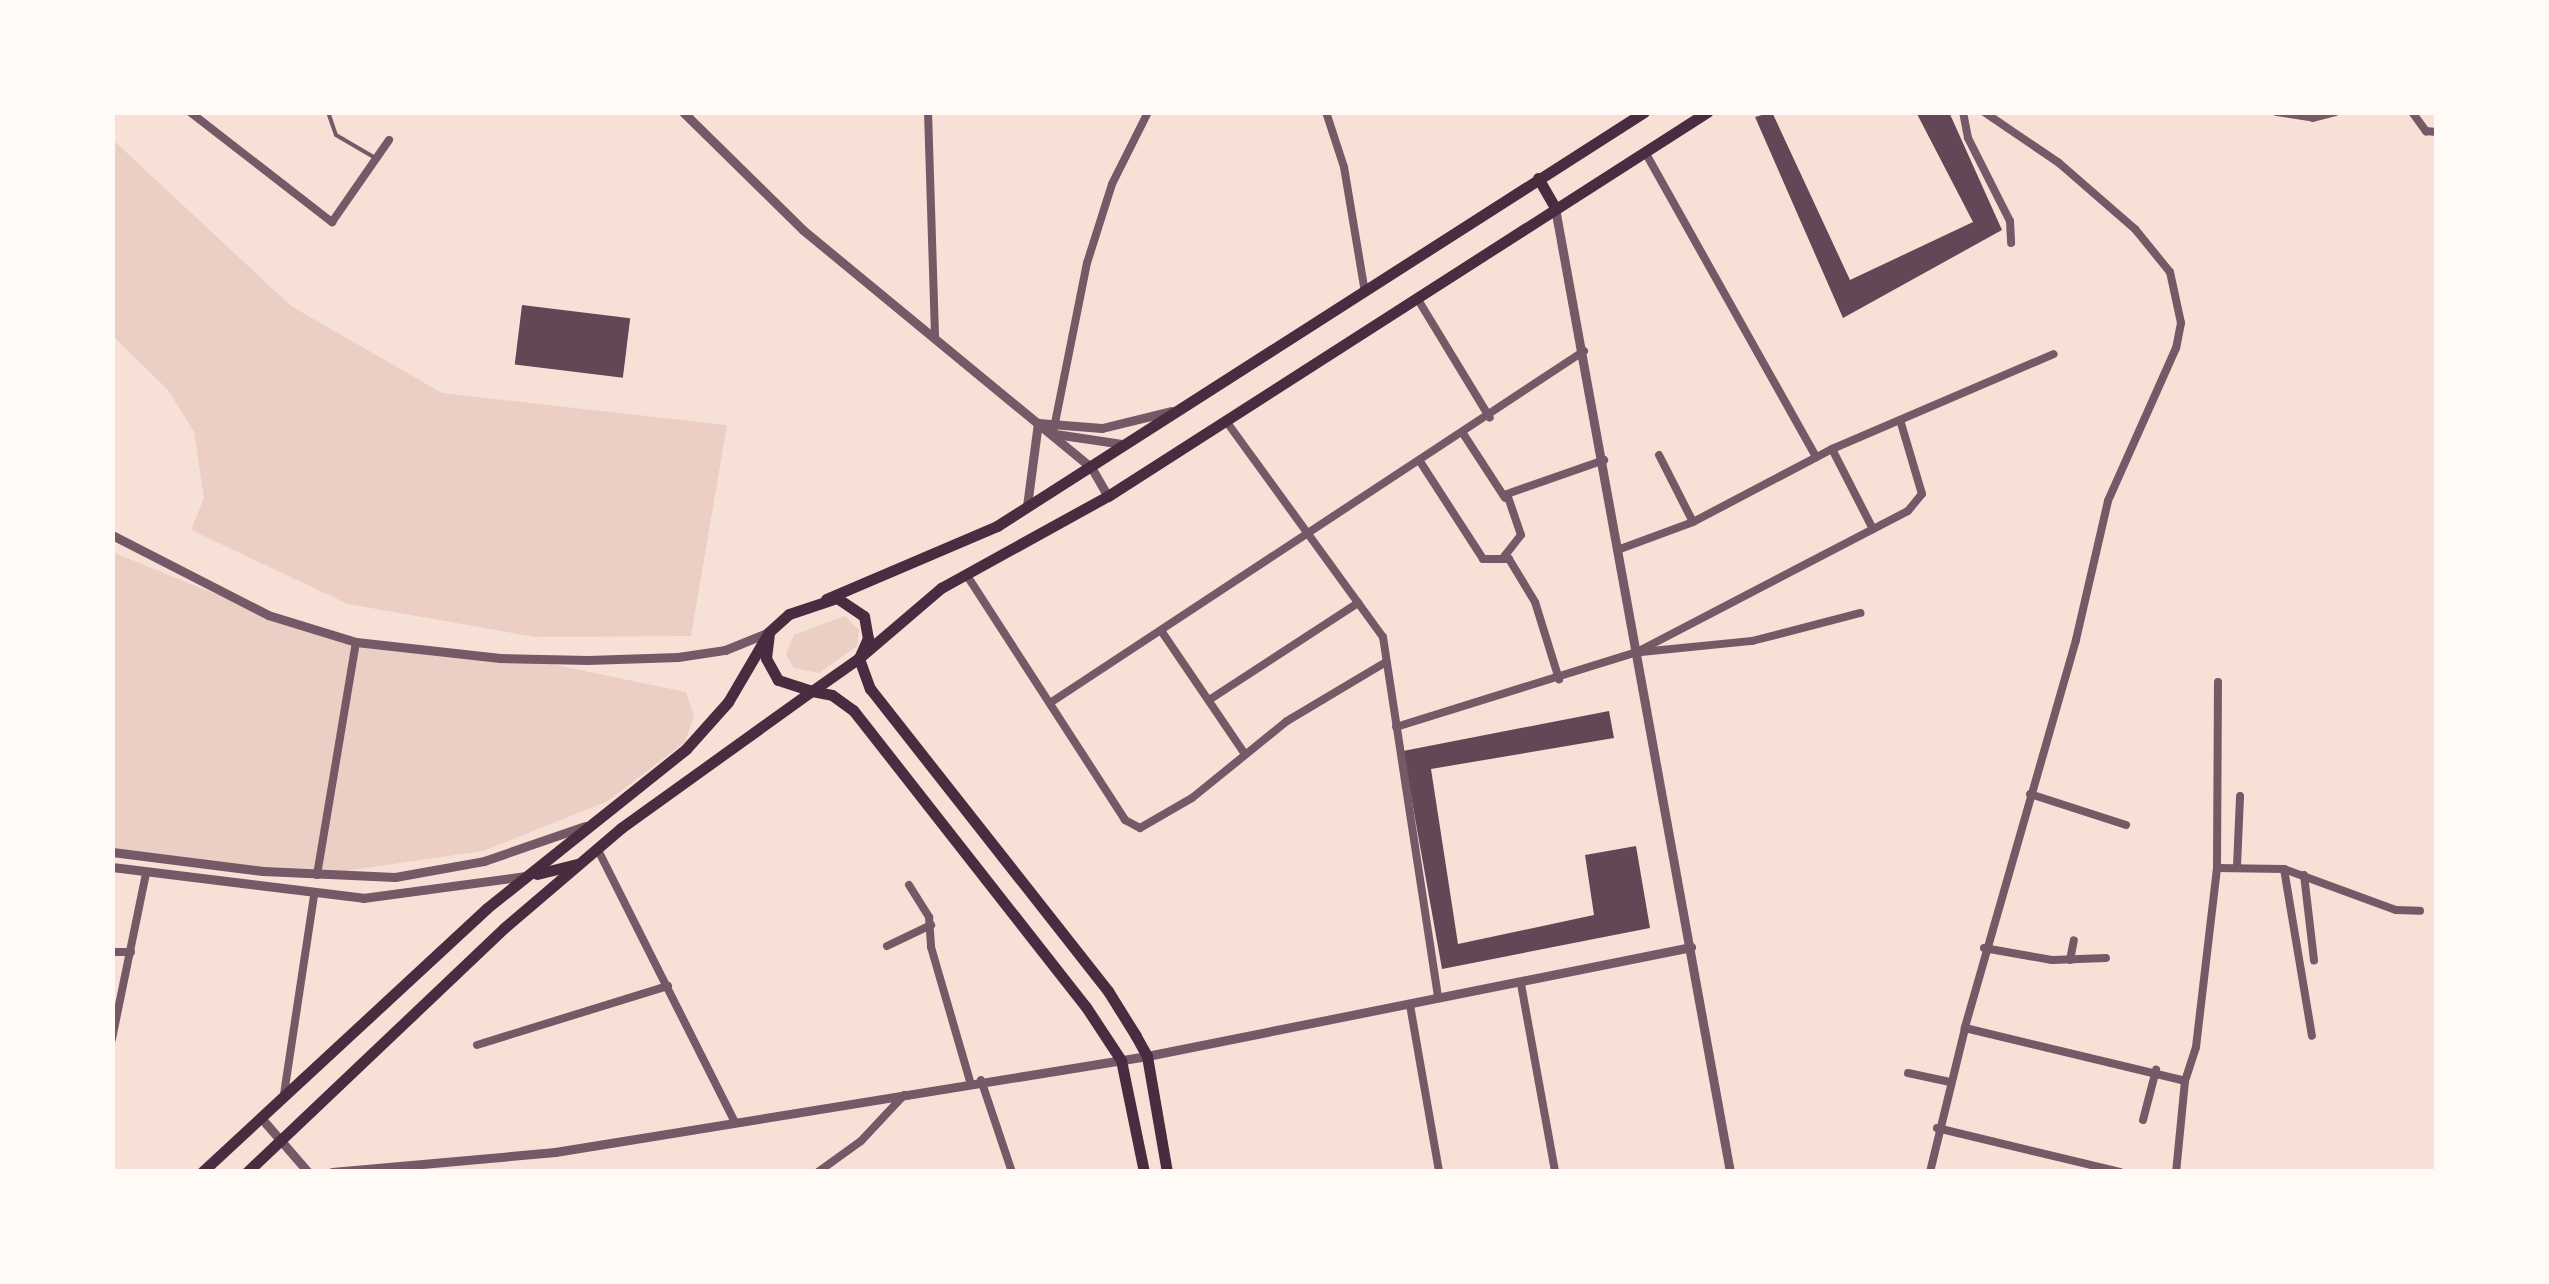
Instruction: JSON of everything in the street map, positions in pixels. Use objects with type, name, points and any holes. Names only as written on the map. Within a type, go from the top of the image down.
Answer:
[{"type":"main road","points":[[202,1172],[488,908],[709,726],[770,632],[789,614],[927,559],[1027,507],[1364,287],[1644,112]]},
{"type":"main road","points":[[247,1172],[579,864],[859,658],[902,617],[966,574],[1108,496],[1226,422],[1707,112]]},
{"type":"main road","points":[[1538,178],[1556,208]]},
{"type":"main road","points":[[826,599],[848,602],[864,616],[868,638],[859,658],[870,690],[1108,992],[1147,1056],[1167,1172]]},
{"type":"main road","points":[[770,632],[770,670],[788,686],[832,695],[853,710],[1120,1060],[1144,1172]]},
{"type":"main road","points":[[533,874],[579,864]]},
{"type":"street","points":[[190,112],[332,222],[389,140]]},
{"type":"street","points":[[684,112],[803,230],[1038,423],[1052,430],[1126,444]]},
{"type":"street","points":[[928,112],[935,338]]},
{"type":"street","points":[[1052,430],[1092,246],[1112,184],[1148,112]]},
{"type":"street","points":[[1326,112],[1344,167],[1364,287]]},
{"type":"street","points":[[1964,112],[1968,138],[2010,221],[2010,244]]},
{"type":"street","points":[[1930,1172],[1936,1128],[1984,948],[2076,640],[2108,500],[2176,348],[2181,304],[2170,272],[2134,229],[2059,163],[1984,112]]},
{"type":"street","points":[[2277,112],[2313,118],[2335,112]]},
{"type":"street","points":[[2412,112],[2426,131],[2436,132]]},
{"type":"street","points":[[1645,152],[1816,457]]},
{"type":"street","points":[[1556,208],[1730,1172]]},
{"type":"street","points":[[1417,298],[1490,418]]},
{"type":"street","points":[[1054,702],[1490,418],[1584,351]]},
{"type":"street","points":[[1620,549],[1693,522],[1832,449],[1901,423],[2054,354]]},
{"type":"street","points":[[1052,430],[1102,428],[1178,409]]},
{"type":"street","points":[[1226,422],[1383,637],[1438,998]]},
{"type":"street","points":[[1027,507],[1038,423]]},
{"type":"street","points":[[1396,727],[1636,652],[1908,511],[1922,494],[1901,423]]},
{"type":"street","points":[[1052,430],[1091,467],[1108,496]]},
{"type":"street","points":[[1464,435],[1505,498],[1521,535],[1504,558]]},
{"type":"street","points":[[1832,449],[1873,529]]},
{"type":"street","points":[[1659,454],[1693,522]]},
{"type":"street","points":[[1505,498],[1604,460]]},
{"type":"street","points":[[1420,463],[1482,558],[1504,558]]},
{"type":"street","points":[[112,535],[268,615],[356,642],[500,658],[603,660],[725,650],[770,632]]},
{"type":"street","points":[[1504,558],[1536,602],[1559,679]]},
{"type":"street","points":[[966,574],[1054,702],[1132,826],[1150,825],[1286,721],[1386,662]]},
{"type":"street","points":[[1209,700],[1358,603]]},
{"type":"street","points":[[1636,652],[1752,641],[1860,612]]},
{"type":"street","points":[[1162,632],[1245,754]]},
{"type":"street","points":[[318,875],[356,642]]},
{"type":"street","points":[[2176,1172],[2185,1081],[2196,1048],[2217,868],[2218,682]]},
{"type":"street","points":[[2030,794],[2126,825]]},
{"type":"street","points":[[2237,866],[2240,796]]},
{"type":"street","points":[[112,852],[318,875],[425,874],[588,825]]},
{"type":"street","points":[[598,848],[735,1122]]},
{"type":"street","points":[[112,868],[314,896],[396,896],[533,874]]},
{"type":"street","points":[[2217,868],[2284,869],[2396,910],[2420,910]]},
{"type":"street","points":[[2284,869],[2312,1036]]},
{"type":"street","points":[[112,1040],[146,873]]},
{"type":"street","points":[[2304,875],[2314,960]]},
{"type":"street","points":[[909,885],[931,925],[931,947],[975,1080],[1012,1172]]},
{"type":"street","points":[[281,1102],[314,896]]},
{"type":"street","points":[[887,946],[931,925]]},
{"type":"street","points":[[2070,960],[2074,940]]},
{"type":"street","points":[[332,1172],[555,1152],[975,1080],[1147,1056],[1691,947]]},
{"type":"street","points":[[1984,948],[2070,960],[2106,958]]},
{"type":"street","points":[[112,952],[131,952]]},
{"type":"street","points":[[1521,984],[1555,1172]]},
{"type":"street","points":[[478,1046],[668,986]]},
{"type":"street","points":[[1410,1005],[1438,1172]]},
{"type":"street","points":[[1965,1028],[2156,1070],[2185,1081]]},
{"type":"street","points":[[2143,1120],[2156,1070]]},
{"type":"street","points":[[1908,1073],[1950,1082]]},
{"type":"street","points":[[818,1172],[862,1142],[907,1092]]},
{"type":"street","points":[[262,1119],[308,1172]]},
{"type":"street","points":[[1936,1128],[2120,1172]]},
{"type":"lane","points":[[328,112],[336,135],[377,159]]},
{"type":"shaded area","points":[[112,139],[291,306],[442,393],[727,425],[691,636],[535,637],[348,604],[191,530],[204,498],[194,432],[168,390],[113,336]]},
{"type":"shaded area","points":[[112,552],[268,615],[356,642],[532,660],[686,692],[694,716],[685,742],[608,801],[483,851],[317,875],[113,852]]},
{"type":"shaded area","points":[[845,616],[859,630],[857,646],[819,673],[794,668],[786,654],[794,635]]},
{"type":"building","points":[[1772,112],[1850,280],[1973,222],[1916,112],[1949,112],[2002,230],[1843,318],[1755,117]]},
{"type":"building","points":[[522,305],[630,318],[623,378],[515,365]]},
{"type":"building","points":[[1609,711],[1614,738],[1431,769],[1458,944],[1594,915],[1585,855],[1636,846],[1650,928],[1442,969],[1403,751]]}]
